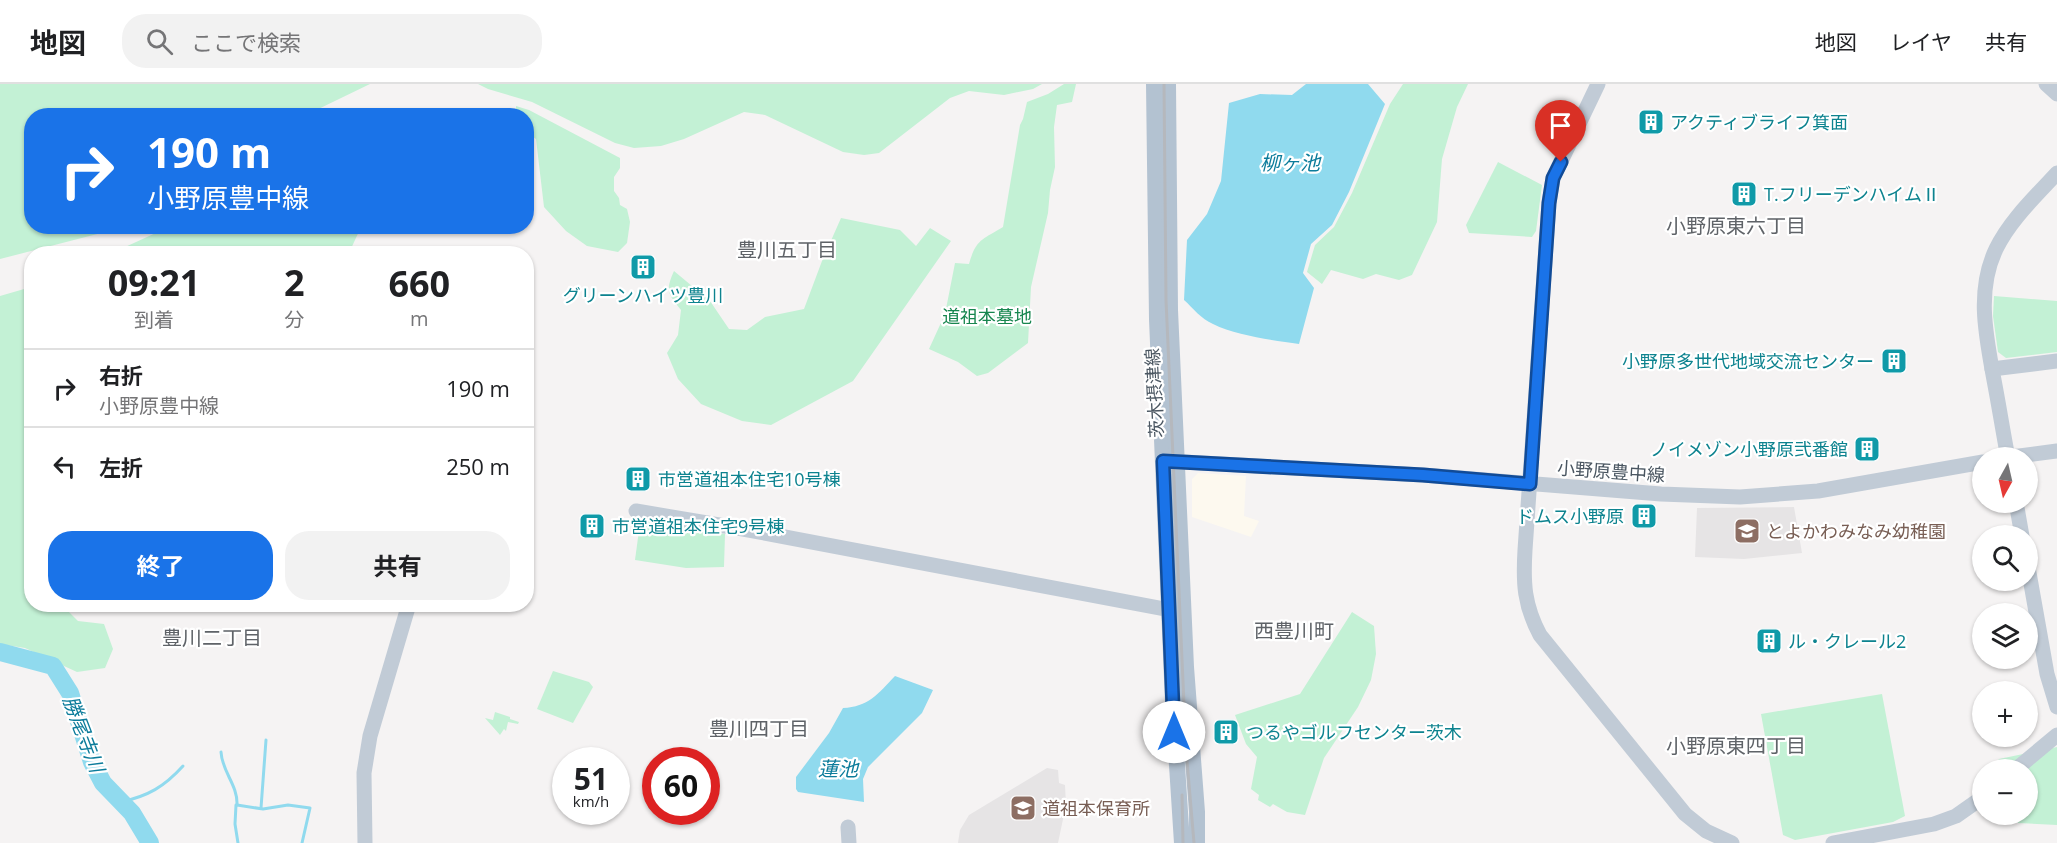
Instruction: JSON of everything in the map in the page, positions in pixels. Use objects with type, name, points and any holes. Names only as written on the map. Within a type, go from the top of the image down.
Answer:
[{"type":"main road","name":"茨木摂津線","points":[[1154,84],[1155,250],[1198,843]]},
{"type":"main road","name":"茨木摂津線","points":[[1168,84],[1170,610],[1182,843]]},
{"type":"main road","points":[[1173,703],[1173,843]]},
{"type":"street","points":[[1598,84],[1553,178],[1549,203],[1524,576],[1526,599],[1531,618],[1540,635],[1685,814],[1706,831],[1732,843]]},
{"type":"street","points":[[2046,84],[2057,94]]},
{"type":"street","points":[[2005,447],[1984,319],[1984,295],[1989,268],[2010,226],[2057,173]]},
{"type":"street","points":[[1992,369],[2057,361]]},
{"type":"street","points":[[2038,453],[2057,450]]},
{"type":"street","name":"小野原豊中線","points":[[1170,461],[1707,496],[1771,495],[1827,490],[1972,464]]},
{"type":"street","points":[[636,511],[743,529],[1170,610]]},
{"type":"street","points":[[2032,591],[2047,674],[2057,707]]},
{"type":"street","points":[[365,843],[364,773],[370,736],[407,612]]},
{"type":"street","points":[[2028,759],[2054,736]]},
{"type":"street","points":[[1833,843],[1934,824],[1956,816],[1972,805]]},
{"type":"shaded area","points":[[1198,473],[1246,476],[1244,516],[1259,521],[1251,537],[1192,517],[1192,479]]},
{"type":"shaded area","name":"とよかわみなみ幼稚園","points":[[1794,507],[1802,553],[1744,559],[1695,557],[1697,508]]},
{"type":"shaded area","name":"道祖本保育所","points":[[1047,768],[1058,770],[1059,783],[1065,785],[1066,805],[1058,843],[958,843],[960,830],[969,815]]},
{"type":"green space","points":[[0,84],[370,84],[320,108],[24,108],[24,234],[97,234],[51,246],[24,246],[24,253],[0,259]]},
{"type":"green space","points":[[478,84],[1042,84],[1033,89],[1004,95],[969,91],[950,98],[879,153],[864,155],[843,152],[765,115],[744,112],[684,139],[661,146],[634,148],[615,143],[532,102]]},
{"type":"green space","name":"道祖本墓地","points":[[1064,84],[1076,84],[1072,102],[1057,105],[1054,127],[1055,167],[1048,213],[1031,287],[1028,343],[988,373],[977,376],[958,362],[929,349],[945,314],[955,263],[969,264],[977,245],[1003,227],[1020,125],[1027,102],[1048,94]]},
{"type":"green space","points":[[1403,84],[1468,84],[1457,107],[1442,159],[1437,222],[1412,275],[1399,280],[1376,274],[1363,279],[1331,270],[1322,284],[1307,272],[1315,245],[1334,227],[1352,193],[1390,104]]},
{"type":"green space","points":[[534,113],[620,158],[620,168],[614,177],[614,191],[619,198],[620,205],[627,209],[630,222],[627,243],[618,252],[587,246],[566,231],[544,207],[534,137]]},
{"type":"green space","points":[[1498,162],[1542,185],[1536,231],[1532,237],[1469,233],[1466,225]]},
{"type":"green space","points":[[841,218],[900,230],[916,246],[930,228],[951,241],[853,381],[771,425],[742,421],[701,404],[678,379],[667,353],[678,335],[681,310],[669,292],[669,283],[674,271],[710,301],[729,329],[747,330],[765,317],[804,309]]},
{"type":"green space","points":[[154,234],[358,234],[352,246],[127,246]]},
{"type":"green space","points":[[24,289],[24,612],[69,612],[78,621],[104,624],[113,649],[105,668],[77,672],[25,648],[0,644],[0,296]]},
{"type":"green space","points":[[1994,296],[2057,301],[2057,352],[2006,358],[1998,352],[1993,316]]},
{"type":"green space","points":[[647,520],[725,534],[724,567],[686,568],[635,560],[640,523]]},
{"type":"green space","points":[[1352,612],[1374,626],[1376,654],[1371,680],[1358,707],[1324,758],[1305,815],[1287,812],[1273,804],[1270,807],[1258,800],[1259,795],[1251,789],[1257,757],[1246,744],[1235,715],[1300,694]]},
{"type":"green space","points":[[553,671],[589,682],[593,687],[573,723],[537,709]]},
{"type":"green space","points":[[1882,694],[1905,816],[1893,822],[1795,840],[1783,835],[1761,714]]},
{"type":"green space","points":[[495,712],[519,722],[518,724],[508,722],[506,731],[504,729],[500,735],[485,718],[493,720]]},
{"type":"green space","points":[[2057,747],[2057,825],[2038,824],[2038,759],[1999,759]]},
{"type":"water","name":"柳ヶ池","points":[[1306,84],[1368,84],[1385,104],[1349,192],[1332,225],[1311,244],[1303,273],[1314,288],[1299,344],[1233,332],[1209,322],[1184,300],[1187,240],[1207,214],[1221,181],[1229,103],[1260,94],[1292,95]]},
{"type":"water","name":"蓮池","points":[[895,676],[933,690],[922,713],[868,767],[863,779],[864,802],[798,792],[796,777],[829,733],[843,708],[866,702],[878,694]]},
{"type":"waterway","name":"勝尾寺川","points":[[0,652],[53,666],[70,693],[92,762],[103,783],[132,813],[150,843]]},
{"type":"waterway","points":[[261,808],[266,740]]},
{"type":"waterway","points":[[221,752],[224,766],[235,791],[237,805]]},
{"type":"waterway","points":[[121,802],[155,790],[183,766]]},
{"type":"waterway","points":[[236,805],[235,824],[238,843]]},
{"type":"waterway","points":[[237,805],[263,809],[288,805],[310,808],[302,843]]},
{"type":"railway","points":[[1164,84],[1166,300],[1186,749],[1194,843]]},
{"type":"railway","points":[[1182,795],[1183,843]]},
{"type":"place","name":"アクティブライフ箕面","points":[[1651,122]]},
{"type":"place","name":"T.フリーデンハイムⅡ","points":[[1744,194]]},
{"type":"place","name":"グリーンハイツ豊川","points":[[643,267]]},
{"type":"place","name":"小野原多世代地域交流センター","points":[[1894,361]]},
{"type":"place","name":"ノイメゾン小野原弐番館","points":[[1867,449]]},
{"type":"place","name":"市営道祖本住宅10号棟","points":[[638,479]]},
{"type":"place","name":"ドムス小野原","points":[[1644,516]]},
{"type":"place","name":"市営道祖本住宅9号棟","points":[[592,526]]},
{"type":"place","name":"とよかわみなみ幼稚園","points":[[1747,531]]},
{"type":"place","name":"ル・クレール2","points":[[1769,641]]},
{"type":"place","name":"つるやゴルフセンター茨木","points":[[1226,732]]},
{"type":"place","name":"道祖本保育所","points":[[1023,808]]},
{"type":"district","name":"小野原東六丁目","points":[[1736,225]]},
{"type":"district","name":"豊川五丁目","points":[[787,249]]},
{"type":"district","name":"西豊川町","points":[[1294,630]]},
{"type":"district","name":"豊川二丁目","points":[[212,637]]},
{"type":"district","name":"豊川四丁目","points":[[759,728]]},
{"type":"district","name":"小野原東四丁目","points":[[1736,745]]},
{"type":"route","points":[[1174,732],[1163,461],[1423,475],[1530,484],[1545,242],[1553,178],[1561,162]]}]
